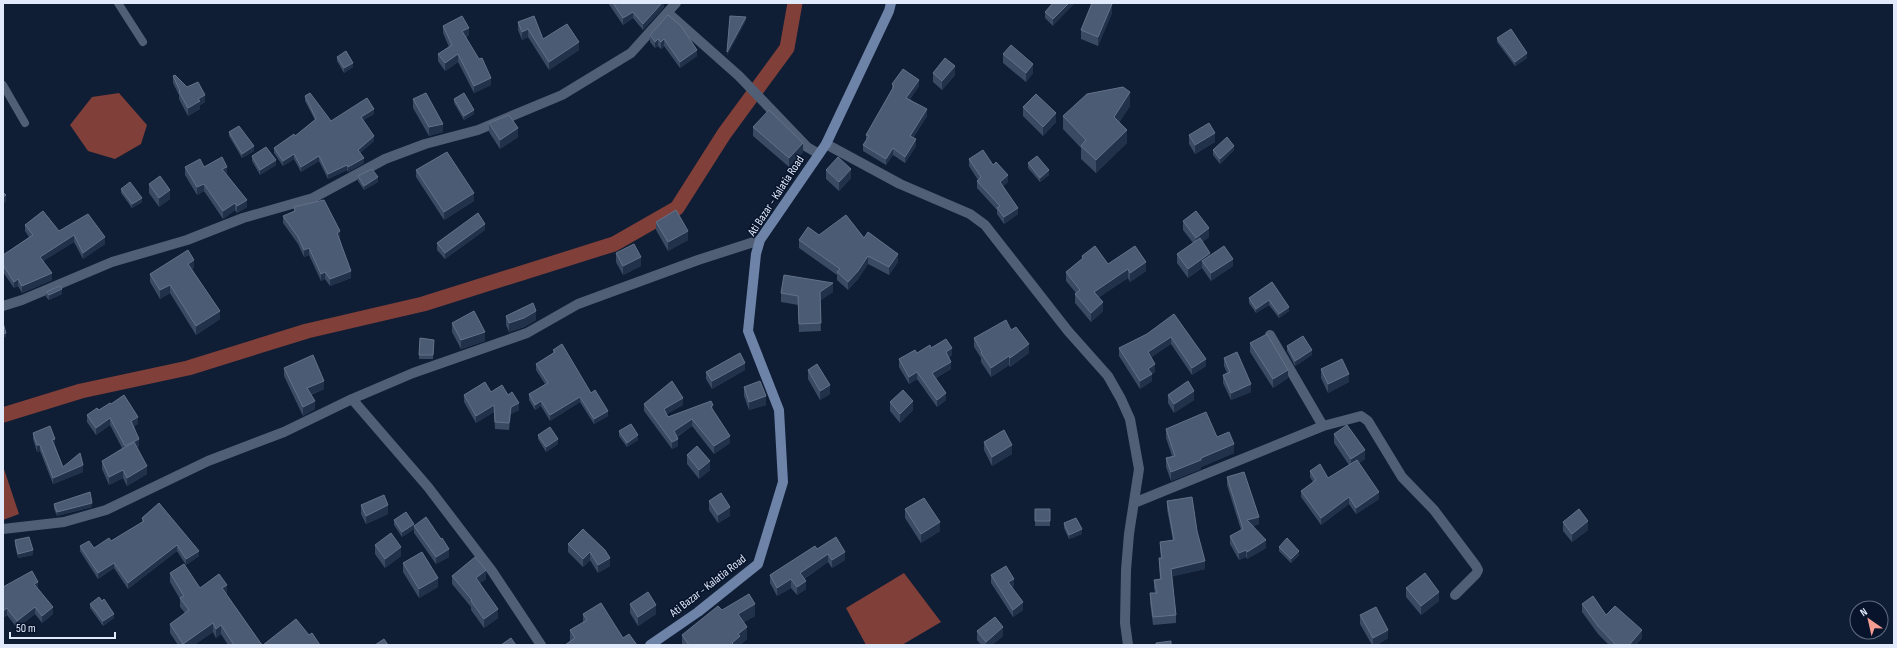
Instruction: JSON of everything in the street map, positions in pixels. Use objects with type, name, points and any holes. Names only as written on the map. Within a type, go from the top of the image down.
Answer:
[{"type":"main road","name":"Ati Bazar - Kalatia Road","points":[[650,645],[698,612],[758,564],[783,482],[779,410],[748,331],[756,254],[760,240],[826,144],[889,11],[891,3]]},
{"type":"street","points":[[3,306],[22,300],[112,262],[187,240],[243,218],[313,198],[385,159],[425,144],[478,130],[562,95],[631,53],[676,3]]},
{"type":"street","points":[[668,13],[739,76],[807,147],[819,154]]},
{"type":"street","points":[[826,144],[900,184],[970,214],[985,225],[1068,331],[1108,376],[1130,419],[1139,468],[1126,570],[1125,623],[1128,645]]},
{"type":"street","points":[[3,529],[64,522],[106,510],[208,461],[284,432],[352,399],[413,373],[527,332],[578,304],[698,260],[760,240]]},
{"type":"street","points":[[1270,335],[1323,426]]},
{"type":"street","points":[[352,399],[428,487],[492,571],[541,645]]},
{"type":"street","points":[[1134,502],[1323,426],[1361,416],[1368,420],[1402,477],[1434,510],[1476,566],[1478,570],[1476,574],[1455,595]]},
{"type":"lane","points":[[118,3],[143,42]]},
{"type":"lane","points":[[3,85],[25,123]]},
{"type":"shaded area","points":[[119,93],[147,125],[141,144],[115,159],[88,151],[70,125],[92,97]]},
{"type":"shaded area","points":[[3,466],[19,514],[3,520]]},
{"type":"shaded area","points":[[904,573],[941,622],[902,645],[866,645],[846,608]]},
{"type":"building","points":[[613,3],[662,3],[643,24],[633,12],[623,18]]},
{"type":"building","points":[[1053,3],[1069,3],[1053,19],[1045,12]]},
{"type":"building","points":[[1092,3],[1112,4],[1098,37],[1081,30]]},
{"type":"building","points":[[668,15],[681,26],[697,50],[680,62],[664,39],[661,42],[658,39],[655,42],[650,35]]},
{"type":"building","points":[[462,16],[469,28],[462,31],[479,59],[482,58],[491,78],[474,86],[458,54],[445,63],[438,54],[452,45],[443,26]]},
{"type":"building","points":[[534,16],[543,39],[567,24],[579,42],[549,62],[528,29],[522,32],[518,22]]},
{"type":"building","points":[[730,16],[746,17],[727,52]]},
{"type":"building","points":[[1511,29],[1527,53],[1515,62],[1497,38]]},
{"type":"building","points":[[1011,45],[1033,64],[1026,73],[1003,54]]},
{"type":"building","points":[[346,51],[353,63],[344,68],[337,57]]},
{"type":"building","points":[[945,58],[955,66],[942,81],[933,73]]},
{"type":"building","points":[[903,69],[919,80],[906,98],[927,109],[910,136],[916,139],[905,157],[893,148],[886,159],[863,145],[869,136],[866,135],[894,86],[892,84]]},
{"type":"building","points":[[175,75],[187,87],[198,82],[205,95],[198,99],[200,101],[188,108],[179,92],[180,91],[173,76]]},
{"type":"building","points":[[1123,87],[1130,92],[1114,117],[1127,130],[1096,160],[1081,146],[1086,140],[1063,116],[1087,94]]},
{"type":"building","points":[[310,93],[331,121],[367,98],[374,109],[361,117],[374,136],[358,150],[364,158],[348,167],[347,165],[328,174],[319,156],[301,167],[294,154],[283,161],[274,148],[294,134],[295,136],[316,119],[305,96]]},
{"type":"building","points":[[426,93],[443,124],[429,127],[413,99]]},
{"type":"building","points":[[464,93],[474,110],[464,116],[454,99]]},
{"type":"building","points":[[1036,94],[1056,113],[1043,127],[1023,107]]},
{"type":"building","points":[[769,110],[803,143],[789,158],[753,127]]},
{"type":"building","points":[[509,115],[518,128],[500,140],[489,123]]},
{"type":"building","points":[[1209,123],[1215,133],[1195,145],[1189,135]]},
{"type":"building","points":[[239,126],[254,146],[242,154],[229,132]]},
{"type":"building","points":[[1227,137],[1234,146],[1220,159],[1213,150]]},
{"type":"building","points":[[266,147],[276,160],[260,170],[252,156]]},
{"type":"building","points":[[983,150],[993,165],[996,162],[1008,175],[1000,182],[1018,208],[1004,217],[997,208],[1000,206],[977,181],[981,177],[969,159]]},
{"type":"building","points":[[447,152],[474,193],[444,212],[416,170]]},
{"type":"building","points":[[1037,156],[1049,170],[1040,178],[1028,163]]},
{"type":"building","points":[[222,157],[227,167],[222,169],[247,200],[237,206],[235,203],[223,211],[204,184],[197,187],[185,167],[200,159],[204,167]]},
{"type":"building","points":[[838,157],[851,169],[839,182],[826,170]]},
{"type":"building","points":[[372,169],[378,177],[364,186],[358,176]]},
{"type":"building","points":[[160,176],[170,190],[159,198],[149,184]]},
{"type":"building","points":[[130,182],[142,198],[132,204],[121,189]]},
{"type":"building","points":[[324,200],[340,231],[337,233],[351,271],[330,279],[325,272],[321,274],[309,248],[304,250],[298,237],[283,216],[295,211],[294,207]]},
{"type":"building","points":[[676,210],[688,231],[668,242],[656,222]]},
{"type":"building","points":[[43,211],[59,231],[88,214],[105,237],[83,253],[74,235],[40,257],[52,273],[22,286],[18,279],[14,282],[3,265],[3,255],[33,235],[25,225]]},
{"type":"building","points":[[1196,211],[1209,228],[1196,238],[1183,221]]},
{"type":"building","points":[[478,213],[485,224],[445,253],[437,243]]},
{"type":"building","points":[[846,215],[864,238],[868,232],[898,254],[889,267],[868,256],[858,271],[848,282],[837,272],[840,269],[799,240],[808,227],[819,235]]},
{"type":"building","points":[[1200,238],[1210,253],[1188,269],[1177,254]]},
{"type":"building","points":[[634,244],[641,257],[623,266],[616,253]]},
{"type":"building","points":[[1095,246],[1108,264],[1135,246],[1146,262],[1130,273],[1128,269],[1094,292],[1103,302],[1091,313],[1075,294],[1080,290],[1066,272],[1083,258],[1082,256]]},
{"type":"building","points":[[1224,246],[1233,259],[1211,273],[1202,261]]},
{"type":"building","points":[[188,250],[194,260],[188,264],[220,311],[196,326],[170,285],[160,290],[150,274]]},
{"type":"building","points":[[784,275],[833,283],[820,292],[821,323],[799,324],[798,296],[781,293]]},
{"type":"building","points":[[1272,282],[1289,307],[1279,314],[1269,300],[1256,309],[1249,298]]},
{"type":"building","points":[[60,286],[62,289],[49,295],[46,292]]},
{"type":"building","points":[[533,303],[536,311],[524,318],[509,323],[506,316]]},
{"type":"building","points":[[474,311],[485,332],[461,340],[452,323]]},
{"type":"building","points":[[1174,314],[1206,359],[1192,368],[1171,337],[1148,352],[1155,364],[1148,369],[1152,374],[1140,381],[1119,348],[1147,334]]},
{"type":"building","points":[[1006,320],[1011,330],[1016,327],[1029,344],[1010,358],[1009,356],[991,368],[981,353],[982,352],[974,338]]},
{"type":"building","points":[[3,323],[6,333],[3,334]]},
{"type":"building","points":[[1267,334],[1288,370],[1273,379],[1250,343]]},
{"type":"building","points":[[1303,336],[1312,350],[1295,361],[1287,346]]},
{"type":"building","points":[[420,338],[434,340],[433,355],[419,355]]},
{"type":"building","points":[[946,339],[952,348],[946,352],[951,362],[932,373],[946,393],[937,400],[917,372],[909,377],[899,359],[915,350],[917,353],[930,345],[931,348]]},
{"type":"building","points":[[562,344],[591,393],[595,390],[608,411],[594,419],[580,397],[550,415],[541,401],[535,405],[529,394],[548,383],[536,364],[555,352],[553,350]]},
{"type":"building","points":[[1237,352],[1251,384],[1231,393],[1223,375],[1230,372],[1224,358]]},
{"type":"building","points":[[740,353],[745,363],[712,381],[706,372]]},
{"type":"building","points":[[313,355],[324,381],[307,388],[315,401],[303,407],[284,368]]},
{"type":"building","points":[[1342,359],[1349,374],[1328,384],[1321,369]]},
{"type":"building","points":[[817,364],[830,385],[820,391],[808,370]]},
{"type":"building","points":[[672,381],[683,398],[664,409],[668,417],[711,401],[713,405],[711,407],[730,436],[714,446],[692,419],[674,431],[678,439],[672,442],[644,404]]},
{"type":"building","points":[[760,381],[766,396],[749,402],[744,387]]},
{"type":"building","points":[[1188,381],[1194,391],[1174,404],[1168,395]]},
{"type":"building","points":[[485,382],[491,392],[502,385],[508,395],[512,392],[519,403],[511,407],[509,423],[495,422],[494,405],[476,416],[464,395]]},
{"type":"building","points":[[903,390],[913,401],[900,414],[890,402]]},
{"type":"building","points":[[124,395],[138,417],[131,421],[139,439],[125,446],[110,418],[96,428],[87,415],[97,408],[99,410],[110,403],[111,404]]},
{"type":"building","points":[[1206,412],[1217,437],[1229,432],[1234,444],[1201,458],[1201,460],[1171,472],[1166,458],[1175,456],[1166,429]]},
{"type":"building","points":[[631,424],[638,435],[627,443],[619,431]]},
{"type":"building","points":[[1347,425],[1365,450],[1351,459],[1334,434]]},
{"type":"building","points":[[50,426],[55,439],[52,440],[63,467],[80,453],[83,465],[53,478],[40,445],[37,445],[33,433]]},
{"type":"building","points":[[550,427],[558,439],[546,447],[538,435]]},
{"type":"building","points":[[1004,430],[1012,445],[992,457],[984,442]]},
{"type":"building","points":[[134,442],[147,466],[127,478],[123,470],[109,477],[102,461]]},
{"type":"building","points":[[697,446],[710,461],[699,470],[687,455]]},
{"type":"building","points":[[1357,460],[1379,492],[1356,508],[1349,497],[1321,518],[1301,491],[1316,480],[1310,471],[1320,464],[1328,478]]},
{"type":"building","points":[[1244,472],[1259,517],[1247,520],[1266,540],[1247,552],[1246,550],[1239,553],[1230,536],[1243,529],[1227,477]]},
{"type":"building","points":[[90,492],[92,503],[57,512],[54,504]]},
{"type":"building","points":[[721,493],[730,507],[718,515],[709,501]]},
{"type":"building","points":[[384,495],[388,505],[366,516],[361,505]]},
{"type":"building","points":[[1192,497],[1197,531],[1205,561],[1171,569],[1176,615],[1153,617],[1150,593],[1157,593],[1154,580],[1161,579],[1159,558],[1162,558],[1160,542],[1174,540],[1167,501]]},
{"type":"building","points":[[924,498],[940,522],[921,534],[905,509]]},
{"type":"building","points":[[159,503],[199,551],[186,559],[177,545],[128,583],[114,563],[98,573],[80,546],[89,541],[94,548],[109,538],[111,541],[144,521],[142,518]]},
{"type":"building","points":[[1035,509],[1050,509],[1050,521],[1035,521]]},
{"type":"building","points":[[1579,509],[1588,521],[1572,534],[1563,522]]},
{"type":"building","points":[[406,512],[414,524],[402,532],[394,520]]},
{"type":"building","points":[[426,517],[449,549],[436,557],[414,526]]},
{"type":"building","points":[[1076,518],[1082,529],[1069,535],[1064,523]]},
{"type":"building","points":[[583,529],[605,550],[610,558],[598,565],[590,552],[583,559],[568,544]]},
{"type":"building","points":[[391,533],[401,547],[385,559],[375,545]]},
{"type":"building","points":[[29,537],[33,550],[18,554],[15,540]]},
{"type":"building","points":[[836,537],[845,552],[832,560],[828,554],[800,573],[806,581],[797,587],[791,579],[777,588],[770,575],[815,546],[817,549]]},
{"type":"building","points":[[1287,538],[1299,551],[1291,559],[1279,547]]},
{"type":"building","points":[[422,552],[438,578],[419,589],[403,563]]},
{"type":"building","points":[[475,557],[486,570],[476,578],[498,609],[484,619],[471,601],[472,600],[452,576]]},
{"type":"building","points":[[184,564],[200,588],[219,574],[227,585],[222,588],[262,645],[234,645],[221,625],[216,629],[213,623],[183,644],[170,624],[189,610],[180,598],[184,596],[170,573]]},
{"type":"building","points":[[1006,566],[1014,579],[1008,582],[1023,602],[1013,610],[991,575]]},
{"type":"building","points":[[32,571],[38,582],[34,584],[53,607],[42,616],[35,607],[17,621],[7,608],[3,611],[3,587]]},
{"type":"building","points":[[1425,573],[1439,592],[1421,606],[1406,588]]},
{"type":"building","points":[[648,592],[656,605],[638,617],[630,604]]},
{"type":"building","points":[[749,594],[755,604],[738,614],[747,627],[738,634],[740,636],[732,643],[734,645],[689,645],[682,635],[718,606],[722,610]]},
{"type":"building","points":[[1593,596],[1606,615],[1615,606],[1642,630],[1629,645],[1616,645],[1598,626],[1582,604]]},
{"type":"building","points":[[99,597],[102,601],[104,599],[114,614],[103,621],[90,604]]},
{"type":"building","points":[[601,603],[623,638],[629,634],[637,645],[565,645],[575,638],[570,630],[587,620],[583,614]]},
{"type":"building","points":[[1376,607],[1388,630],[1373,638],[1360,615]]},
{"type":"building","points":[[995,617],[1003,627],[986,642],[977,631]]},
{"type":"building","points":[[296,619],[309,635],[312,633],[320,645],[263,645]]},
{"type":"building","points":[[511,638],[516,645],[501,645]]},
{"type":"building","points":[[384,639],[388,645],[375,645]]},
{"type":"building","points":[[1171,641],[1171,645],[1156,645],[1156,643]]},
{"type":"waterway","points":[[3,415],[81,391],[188,368],[307,331],[423,304],[614,244],[677,208],[724,134],[787,48],[795,3]]}]
